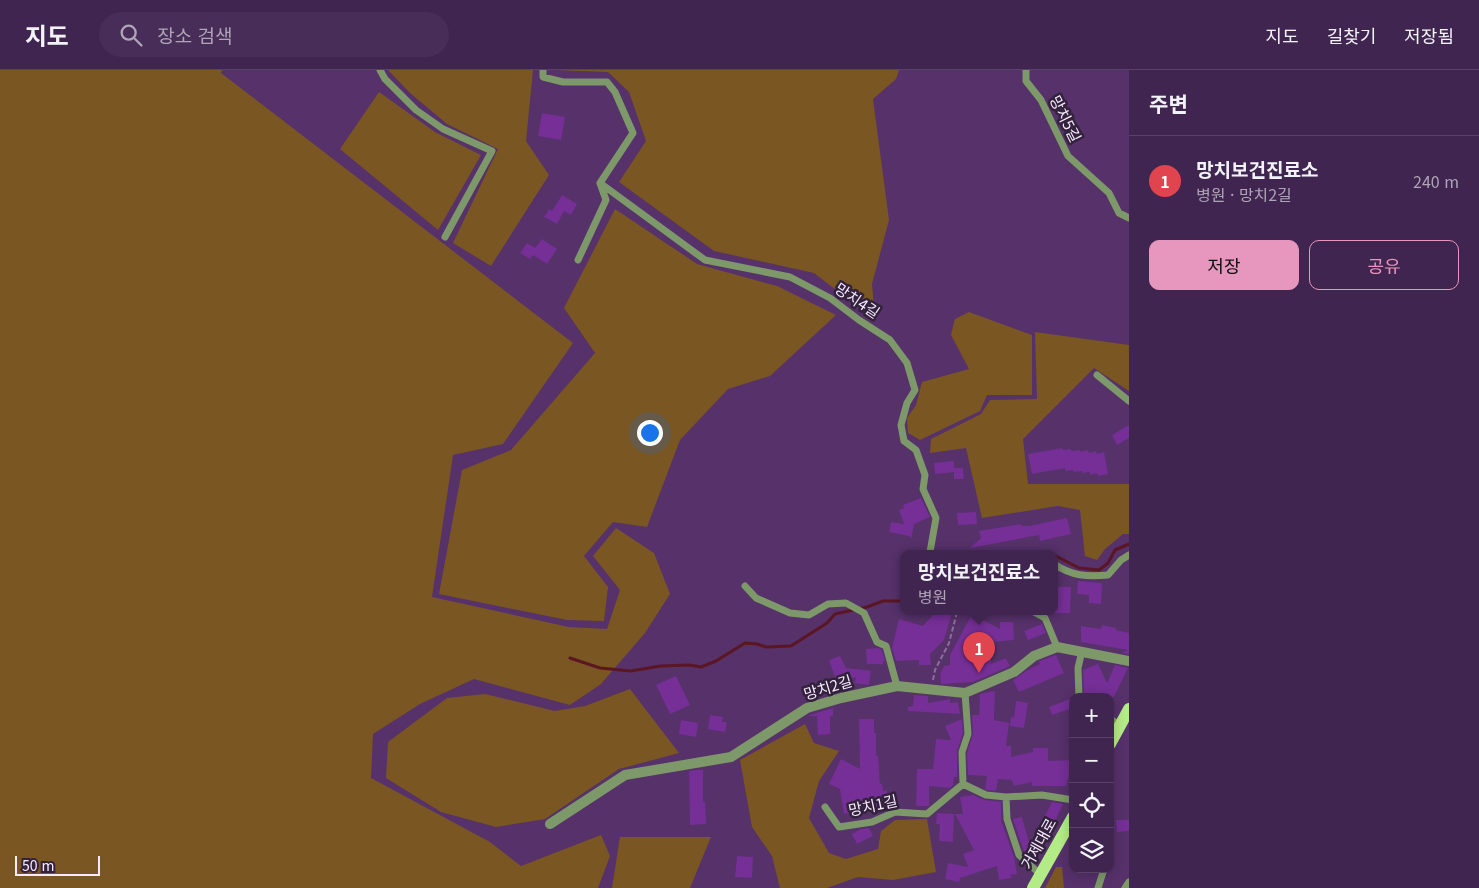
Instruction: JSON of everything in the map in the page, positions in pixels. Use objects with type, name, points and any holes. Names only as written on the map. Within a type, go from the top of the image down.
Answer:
[{"type":"main road","points":[[1111,738],[1115,722],[1129,709]]},
{"type":"main road","name":"거제대로","points":[[1033,888],[1069,824]]},
{"type":"street","name":"망치2길","points":[[550,824],[625,774],[731,757],[807,708],[841,698],[897,686],[965,693],[1014,672],[1034,656],[1057,647]]},
{"type":"street","points":[[1057,647],[1129,661]]},
{"type":"lane","points":[[380,70],[385,79],[416,110],[442,129],[492,151],[446,237]]},
{"type":"lane","points":[[543,70],[543,77],[562,82],[607,82],[615,92],[633,133],[600,183],[606,200],[578,260]]},
{"type":"lane","name":"망치5길","points":[[1026,70],[1026,81],[1041,100],[1068,156],[1108,193],[1119,213],[1129,218]]},
{"type":"lane","name":"망치4길","points":[[600,183],[705,260],[790,276],[830,298],[890,340],[906,363],[915,390],[907,403],[901,425],[904,440],[916,450],[925,475],[923,490],[936,518],[930,550]]},
{"type":"lane","points":[[1097,375],[1129,401]]},
{"type":"lane","points":[[1058,566],[1085,577],[1108,575],[1120,560],[1129,555]]},
{"type":"lane","points":[[746,586],[756,598],[790,613],[809,615],[828,604],[846,603],[864,613],[877,642],[886,646],[897,686]]},
{"type":"lane","points":[[1040,615],[1045,618],[1057,647]]},
{"type":"lane","points":[[1079,693],[1078,668],[1082,651]]},
{"type":"lane","points":[[965,693],[968,734],[962,752],[963,784],[986,795],[1006,797],[1042,794],[1069,799]]},
{"type":"lane","name":"망치1길","points":[[825,807],[839,826],[872,822],[894,812],[927,814],[963,784]]},
{"type":"lane","points":[[1006,797],[1007,819],[1019,855],[1040,874]]},
{"type":"lane","points":[[1098,888],[1103,873]]},
{"type":"lane","points":[[1125,888],[1129,882]]},
{"type":"path","points":[[931,690],[935,670],[949,643],[956,615]]},
{"type":"shaded area","points":[[0,70],[222,70],[221,73],[573,343],[503,444],[453,455],[432,597],[569,627],[607,629],[620,590],[593,556],[616,528],[654,553],[670,594],[645,633],[601,684],[570,705],[474,679],[420,704],[373,734],[371,778],[490,842],[521,866],[601,835],[610,856],[598,888],[0,888]]},
{"type":"shaded area","points":[[388,70],[533,70],[526,141],[549,175],[491,266],[453,243],[498,149],[447,124],[410,93]]},
{"type":"shaded area","points":[[555,70],[899,70],[896,79],[873,99],[889,220],[872,284],[875,320],[814,273],[714,251],[619,182],[646,141],[629,92],[608,72]]},
{"type":"shaded area","points":[[379,92],[435,132],[481,155],[438,230],[340,149]]},
{"type":"shaded area","points":[[615,209],[697,264],[777,286],[836,315],[770,376],[728,389],[680,440],[647,527],[613,522],[584,556],[608,587],[604,621],[567,620],[439,594],[462,470],[511,450],[595,353],[564,308]]},
{"type":"shaded area","points":[[969,312],[1032,335],[1032,395],[987,395],[980,411],[920,440],[908,433],[907,418],[916,405],[922,382],[969,369],[951,335],[955,319]]},
{"type":"shaded area","points":[[1035,332],[1129,345],[1129,391],[1094,368],[1023,439],[1028,484],[1129,484],[1129,534],[1123,534],[1105,549],[1097,560],[1085,556],[1080,510],[1058,506],[982,518],[966,448],[930,453],[931,439],[981,414],[990,400],[1037,399]]},
{"type":"shaded area","points":[[630,689],[679,753],[619,769],[545,819],[496,827],[441,812],[386,778],[388,742],[447,698],[485,694],[555,711],[585,706]]},
{"type":"shaded area","points":[[805,724],[814,743],[839,751],[819,781],[809,818],[829,853],[846,859],[878,849],[881,831],[895,820],[927,819],[936,872],[893,880],[858,877],[827,888],[780,888],[772,856],[752,827],[740,760]]},
{"type":"shaded area","points":[[620,837],[711,837],[690,888],[612,888]]},
{"type":"shaded area","points":[[1056,867],[1062,867],[1064,888],[1045,888]]},
{"type":"building","points":[[542,113],[565,117],[561,140],[538,136]]},
{"type":"building","points":[[562,195],[577,204],[571,215],[564,211],[557,224],[544,217],[549,209],[552,211]]},
{"type":"building","points":[[542,239],[557,249],[547,264],[533,255],[530,259],[520,253],[527,243],[535,248]]},
{"type":"building","points":[[1129,425],[1129,438],[1117,445],[1112,435]]},
{"type":"building","points":[[1062,448],[1063,450],[1071,449],[1071,451],[1080,450],[1080,452],[1088,450],[1089,453],[1096,451],[1097,454],[1104,452],[1108,474],[1098,476],[1097,473],[1090,475],[1090,472],[1065,471],[1065,468],[1032,474],[1028,454]]},
{"type":"building","points":[[954,461],[954,468],[963,468],[964,479],[954,479],[954,472],[935,474],[934,463]]},
{"type":"building","points":[[921,498],[930,517],[914,524],[911,539],[909,536],[889,532],[891,522],[904,524],[899,510],[904,508],[903,505]]},
{"type":"building","points":[[976,512],[977,524],[958,525],[957,513]]},
{"type":"building","points":[[1067,518],[1071,534],[1040,541],[1039,535],[970,548],[981,538],[979,531],[1021,524],[1021,526],[1029,526]]},
{"type":"building","points":[[1078,581],[1102,583],[1101,604],[1089,603],[1089,595],[1077,594]]},
{"type":"building","points":[[1058,587],[1071,587],[1070,613],[1058,613]]},
{"type":"building","points":[[951,615],[944,640],[930,654],[931,665],[919,665],[919,660],[896,661],[892,648],[899,619],[923,626],[932,616]]},
{"type":"building","points":[[971,615],[1000,629],[1000,622],[1013,622],[1014,640],[991,642],[991,664],[1006,658],[1010,666],[973,682],[941,684],[940,674],[944,666],[950,665],[950,655]]},
{"type":"building","points":[[1042,624],[1046,633],[1028,640],[1024,631]]},
{"type":"building","points":[[1102,625],[1129,633],[1129,654],[1122,653],[1128,650],[1081,642],[1081,626],[1101,629]]},
{"type":"building","points":[[878,648],[882,650],[885,661],[883,661],[883,664],[867,664],[866,649]]},
{"type":"building","points":[[1056,655],[1064,673],[1019,692],[1013,680],[1040,664],[1039,661]]},
{"type":"building","points":[[840,656],[846,668],[873,671],[871,671],[869,685],[855,683],[856,677],[837,683],[829,660]]},
{"type":"building","points":[[1098,664],[1107,683],[1115,665],[1128,668],[1114,697],[1114,693],[1084,693],[1083,670]]},
{"type":"building","points":[[676,676],[690,705],[670,714],[656,685]]},
{"type":"building","points":[[995,691],[994,720],[1009,723],[1006,746],[1011,746],[1011,757],[1033,752],[1033,748],[1048,748],[1048,761],[1069,760],[1069,775],[1066,786],[1032,786],[1032,782],[1014,786],[1012,780],[998,779],[996,791],[987,790],[985,789],[987,776],[968,775],[967,753],[973,734],[972,715],[979,715],[980,694]]},
{"type":"building","points":[[914,695],[928,696],[928,703],[950,699],[950,703],[958,702],[960,714],[908,711],[908,707],[913,706]]},
{"type":"building","points":[[1069,700],[1069,709],[1052,715],[1049,707]]},
{"type":"building","points":[[1016,701],[1028,703],[1024,728],[1010,726],[1011,717],[1014,718]]},
{"type":"building","points":[[833,708],[833,716],[830,716],[830,734],[818,735],[817,716],[807,716]]},
{"type":"building","points":[[710,715],[723,717],[722,722],[727,722],[725,732],[708,729]]},
{"type":"building","points":[[859,719],[874,719],[880,784],[882,783],[883,791],[887,790],[888,799],[885,800],[886,806],[844,814],[840,789],[829,784],[841,759],[860,769]]},
{"type":"building","points":[[962,719],[963,733],[957,751],[957,777],[954,777],[953,785],[950,788],[929,786],[929,806],[916,806],[917,769],[933,769],[936,739],[951,740],[945,726]]},
{"type":"building","points":[[681,720],[698,723],[696,737],[679,734]]},
{"type":"building","points":[[703,770],[703,802],[705,802],[706,824],[690,825],[689,771]]},
{"type":"building","points":[[973,795],[985,800],[1001,802],[1001,820],[1014,857],[1017,874],[1010,875],[1012,878],[999,880],[997,866],[960,878],[959,882],[945,879],[948,863],[968,867],[963,854],[974,850],[955,814],[963,814],[960,797]]},
{"type":"building","points":[[1052,802],[1063,804],[1055,821],[1045,816]]},
{"type":"building","points":[[937,813],[954,814],[953,842],[939,841],[940,824],[936,824]]},
{"type":"building","points":[[1022,817],[1029,842],[1036,840],[1041,850],[1034,861],[1024,852],[1013,819]]},
{"type":"building","points":[[1116,820],[1129,820],[1129,831],[1117,832]]},
{"type":"building","points":[[869,828],[873,836],[857,844],[852,834],[861,829]]},
{"type":"building","points":[[737,856],[753,857],[752,878],[735,877]]},
{"type":"waterway","points":[[1058,557],[1079,568],[1099,570],[1108,563],[1115,550],[1129,544]]},
{"type":"waterway","points":[[570,658],[600,668],[631,671],[660,666],[690,665],[701,667],[716,661],[745,643],[766,647],[791,646],[827,623],[835,614],[867,607],[883,601],[900,601]]},
{"type":"place","name":"망치보건진료소","points":[[979,673]]}]
